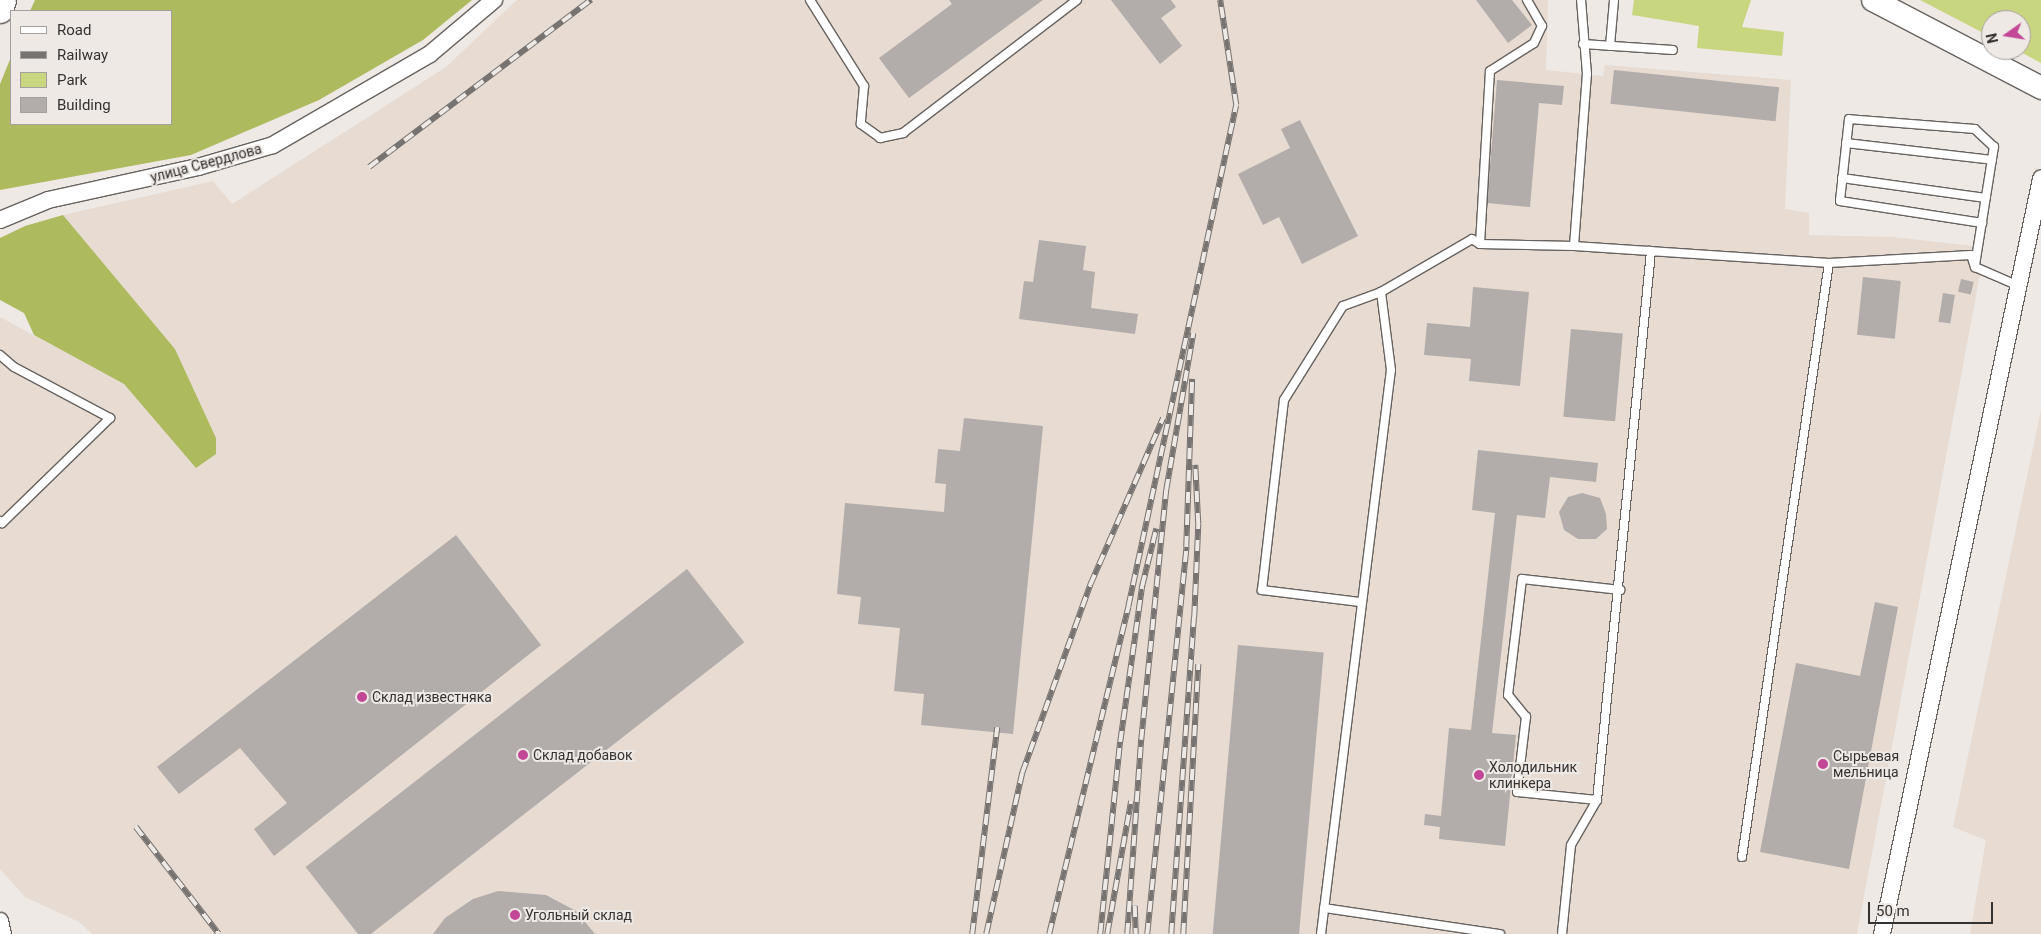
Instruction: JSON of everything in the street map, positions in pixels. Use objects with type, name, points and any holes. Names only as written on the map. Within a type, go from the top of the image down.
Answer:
[{"type":"main road","points":[[0,10],[4,0]]},
{"type":"street","name":"улица Свердлова","points":[[0,220],[48,200],[198,168],[273,145],[430,54],[494,0]]},
{"type":"street","points":[[1873,0],[2041,88]]},
{"type":"street","points":[[1882,934],[2041,180]]},
{"type":"street","points":[[0,921],[3,934]]},
{"type":"lane","points":[[810,0],[864,86],[861,124],[880,138],[903,133],[1077,0]]},
{"type":"lane","points":[[1480,244],[1490,71],[1534,42],[1542,26],[1527,0]]},
{"type":"lane","points":[[1574,246],[1587,74],[1583,44],[1581,0]]},
{"type":"lane","points":[[1610,46],[1614,0]]},
{"type":"lane","points":[[1583,44],[1673,50]]},
{"type":"lane","points":[[1975,267],[1994,146],[1975,129],[1849,119],[1840,200],[1982,222]]},
{"type":"lane","points":[[1846,143],[1992,160]]},
{"type":"lane","points":[[1842,178],[1986,198]]},
{"type":"lane","points":[[1360,602],[1262,590],[1284,400],[1343,306],[1381,292],[1472,239],[1480,244],[1574,246],[1829,263],[1971,255],[1975,267],[2019,286]]},
{"type":"lane","points":[[1562,934],[1571,845],[1597,800],[1620,590],[1651,251]]},
{"type":"lane","points":[[1742,857],[1829,263]]},
{"type":"lane","points":[[1321,934],[1360,602],[1391,370],[1381,292]]},
{"type":"lane","points":[[0,355],[14,368],[110,418],[2,523],[0,521]]},
{"type":"lane","points":[[1597,800],[1518,792],[1526,716],[1508,695],[1522,579],[1620,590]]},
{"type":"lane","points":[[1324,908],[1500,934]]},
{"type":"shaded area","points":[[517,0],[1548,0],[1546,70],[1603,76],[1605,65],[1791,80],[1785,209],[1809,213],[1809,235],[1893,237],[1972,246],[1968,265],[1981,269],[1857,934],[93,934],[79,922],[25,897],[0,869],[0,317],[124,384],[196,467],[216,438],[175,349],[63,215],[213,181],[232,204],[446,67]]},
{"type":"shaded area","points":[[2041,410],[2041,934],[1970,934],[1986,840],[1953,827]]},
{"type":"green space","points":[[35,0],[472,0],[423,40],[319,100],[191,155],[0,190],[0,84],[10,59],[10,125],[172,125],[172,10],[30,10]]},
{"type":"green space","points":[[1634,0],[1751,0],[1742,27],[1784,32],[1782,56],[1697,48],[1699,26],[1632,15]]},
{"type":"green space","points":[[1920,0],[2041,0],[2041,63],[2031,58],[2031,10],[1981,10],[1981,32]]},
{"type":"green space","points":[[63,215],[175,349],[216,438],[216,454],[196,468],[124,384],[34,335],[24,313],[0,300],[0,238],[25,226]]},
{"type":"building","points":[[949,0],[1043,0],[909,98],[879,58],[952,4]]},
{"type":"building","points":[[1111,0],[1171,0],[1176,7],[1161,18],[1182,46],[1160,64]]},
{"type":"building","points":[[1476,0],[1512,0],[1532,25],[1508,43]]},
{"type":"building","points":[[1614,70],[1779,87],[1776,121],[1610,104]]},
{"type":"building","points":[[1497,80],[1564,86],[1562,105],[1539,103],[1530,207],[1487,203]]},
{"type":"building","points":[[1300,120],[1358,236],[1302,264],[1279,217],[1263,225],[1238,174],[1290,148],[1281,129]]},
{"type":"building","points":[[1039,240],[1086,246],[1083,270],[1095,272],[1091,308],[1138,314],[1135,334],[1019,319],[1024,281],[1033,282]]},
{"type":"building","points":[[1863,277],[1901,281],[1895,339],[1857,335]]},
{"type":"building","points":[[1961,279],[1974,282],[1971,295],[1958,292]]},
{"type":"building","points":[[1473,287],[1529,292],[1520,386],[1469,381],[1471,359],[1424,355],[1427,323],[1470,327]]},
{"type":"building","points":[[1943,293],[1955,295],[1950,324],[1938,322]]},
{"type":"building","points":[[1571,329],[1623,334],[1615,421],[1563,417]]},
{"type":"building","points":[[964,418],[1043,426],[1013,734],[921,725],[924,694],[894,691],[900,628],[858,624],[861,597],[837,594],[845,503],[944,512],[946,484],[935,483],[938,449],[960,451]]},
{"type":"building","points":[[1478,450],[1598,463],[1596,482],[1550,477],[1545,518],[1517,515],[1492,733],[1516,735],[1505,846],[1439,839],[1440,827],[1424,825],[1425,814],[1441,816],[1449,728],[1471,730],[1495,513],[1472,510]]},
{"type":"building","points":[[1582,493],[1600,498],[1606,514],[1607,529],[1596,539],[1578,539],[1564,530],[1559,512],[1568,497]]},
{"type":"building","name":"Склад известняка","points":[[456,535],[541,645],[274,856],[254,829],[287,803],[240,748],[179,794],[157,767]]},
{"type":"building","name":"Склад добавок","points":[[687,569],[744,642],[371,934],[358,934],[306,867]]},
{"type":"building","name":"Сырьевая мельница","points":[[1875,602],[1898,607],[1849,869],[1760,852],[1796,663],[1860,676]]},
{"type":"building","points":[[1238,645],[1324,652],[1299,934],[1213,934]]},
{"type":"building","name":"Угольный склад","points":[[498,891],[546,895],[576,911],[595,934],[433,934],[445,918],[473,899]]},
{"type":"railway","points":[[369,167],[591,0]]},
{"type":"railway","points":[[1049,934],[1128,607],[1236,105],[1220,0]]},
{"type":"railway","points":[[1127,934],[1141,740],[1166,490],[1193,333]]},
{"type":"railway","points":[[1147,934],[1186,547],[1192,379]]},
{"type":"railway","points":[[986,934],[1022,773],[1090,585],[1163,418]]},
{"type":"railway","points":[[1171,934],[1194,617],[1198,524],[1195,465]]},
{"type":"railway","points":[[1100,934],[1120,742],[1142,586],[1156,529]]},
{"type":"railway","points":[[1183,934],[1198,664]]},
{"type":"railway","points":[[972,934],[997,728]]},
{"type":"railway","points":[[1107,934],[1131,801]]},
{"type":"railway","points":[[136,827],[219,934]]},
{"type":"railway","points":[[1135,906],[1136,934]]},
{"type":"place","name":"Склад известняка","points":[[362,697]]},
{"type":"place","name":"Склад добавок","points":[[523,755]]},
{"type":"place","name":"Сырьевая мельница","points":[[1823,764]]},
{"type":"place","name":"Холодильник клинкера","points":[[1479,775]]},
{"type":"place","name":"Угольный склад","points":[[515,915]]}]
